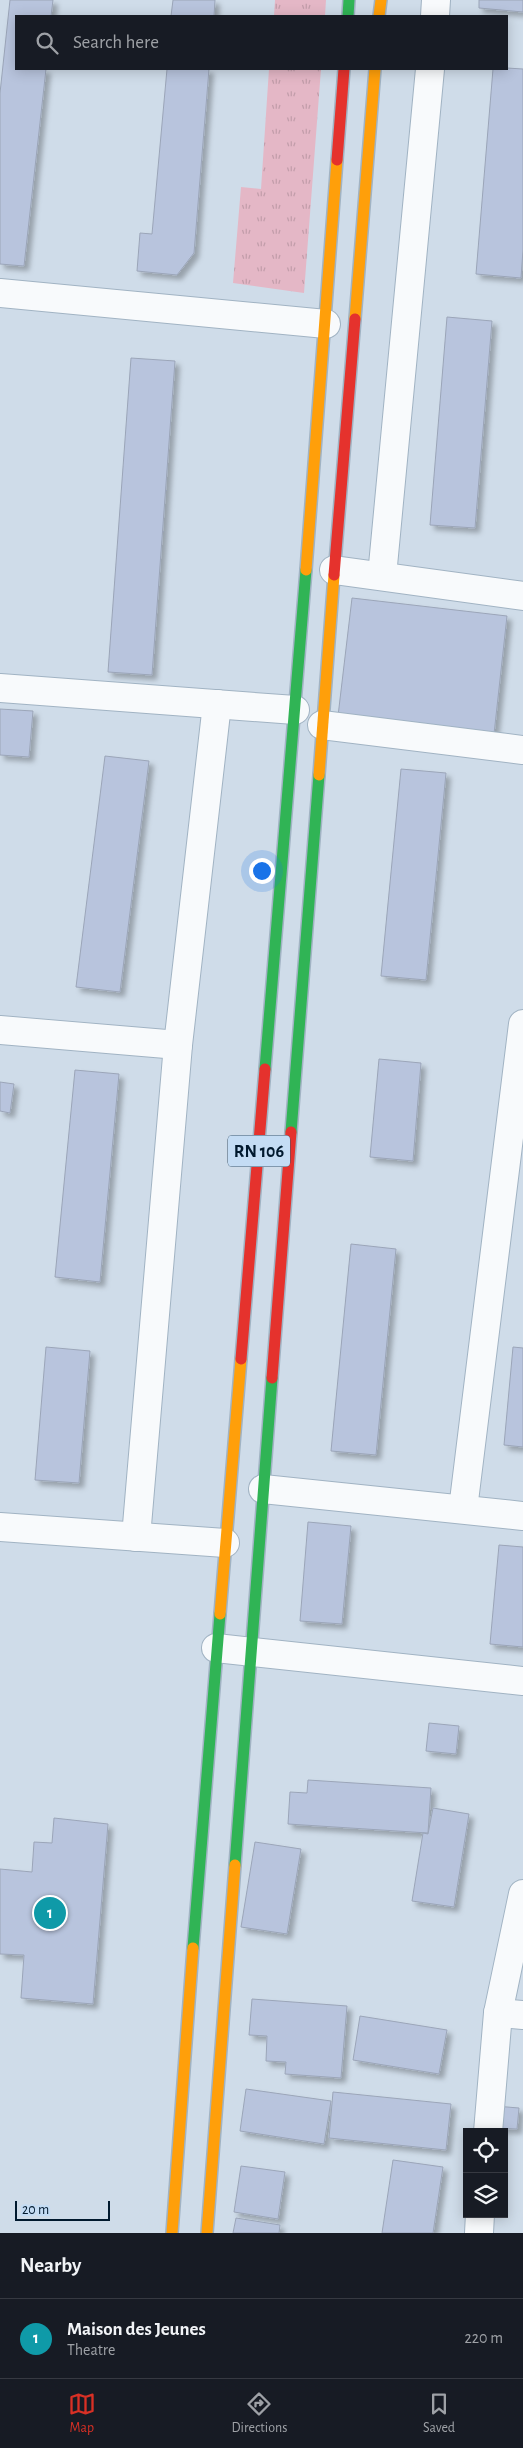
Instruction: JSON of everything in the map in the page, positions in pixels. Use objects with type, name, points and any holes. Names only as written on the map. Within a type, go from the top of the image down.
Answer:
[{"type":"main road","points":[[348,15],[349,0]]},
{"type":"main road","points":[[379,15],[381,0]]},
{"type":"main road","name":"RN 106","points":[[172,2233],[199,1846],[295,710],[344,70]]},
{"type":"main road","name":"RN 106","points":[[207,2233],[334,570],[375,70]]},
{"type":"street","points":[[435,15],[436,0]]},
{"type":"street","points":[[382,576],[430,70]]},
{"type":"street","points":[[0,293],[326,324]]},
{"type":"street","points":[[334,570],[523,596]]},
{"type":"street","points":[[0,688],[295,710]]},
{"type":"street","points":[[136,1537],[178,1045],[217,704]]},
{"type":"street","points":[[322,725],[523,750]]},
{"type":"street","points":[[463,1510],[523,1024]]},
{"type":"street","points":[[0,1030],[178,1045]]},
{"type":"street","points":[[263,1489],[523,1516]]},
{"type":"street","points":[[0,1527],[225,1543]]},
{"type":"street","points":[[216,1648],[523,1681]]},
{"type":"street","points":[[489,2128],[511,2014],[523,1894]]},
{"type":"street","points":[[479,2233],[480,2218]]},
{"type":"green space","points":[[275,0],[326,0],[325,15],[274,15]]},
{"type":"green space","points":[[269,70],[321,70],[304,293],[233,283],[241,187],[261,189]]},
{"type":"building","points":[[10,0],[53,0],[51,15],[15,15],[15,70],[46,70],[24,266],[0,264],[0,93]]},
{"type":"building","points":[[173,0],[215,0],[214,15],[171,15]]},
{"type":"building","points":[[479,0],[523,0],[523,12],[479,8]]},
{"type":"building","points":[[523,69],[523,250],[521,278],[476,274],[493,70]]},
{"type":"building","points":[[167,70],[209,70],[194,253],[177,275],[137,271],[140,233],[152,234]]},
{"type":"building","points":[[447,317],[492,321],[475,528],[430,525]]},
{"type":"building","points":[[131,358],[175,361],[152,675],[108,672]]},
{"type":"building","points":[[352,598],[507,616],[494,734],[338,716]]},
{"type":"building","points":[[0,709],[33,711],[29,757],[0,755]]},
{"type":"building","points":[[105,756],[149,761],[120,992],[76,987]]},
{"type":"building","points":[[401,769],[446,773],[426,980],[381,976]]},
{"type":"building","points":[[379,1059],[421,1063],[413,1161],[370,1157]]},
{"type":"building","points":[[75,1070],[119,1074],[100,1282],[55,1277]]},
{"type":"building","points":[[0,1082],[14,1084],[10,1113],[0,1111]]},
{"type":"building","points":[[351,1244],[396,1249],[376,1455],[331,1451]]},
{"type":"building","points":[[46,1347],[90,1351],[79,1483],[35,1480]]},
{"type":"building","points":[[513,1347],[523,1348],[523,1447],[504,1445]]},
{"type":"building","points":[[308,1522],[351,1526],[342,1624],[300,1621]]},
{"type":"building","points":[[499,1545],[523,1547],[523,1647],[490,1644]]},
{"type":"building","points":[[429,1723],[459,1726],[456,1754],[426,1751]]},
{"type":"building","points":[[308,1780],[431,1788],[428,1833],[288,1824],[290,1792],[307,1793]]},
{"type":"building","points":[[433,1808],[469,1814],[454,1907],[412,1901],[423,1833],[428,1834]]},
{"type":"building","points":[[54,1818],[108,1824],[93,2004],[21,1998],[24,1955],[0,1954],[0,1869],[32,1872],[34,1842],[52,1843]]},
{"type":"building","points":[[255,1842],[301,1849],[287,1934],[241,1927]]},
{"type":"building","points":[[252,1999],[347,2006],[341,2078],[285,2074],[286,2062],[266,2061],[267,2036],[249,2035]]},
{"type":"building","points":[[360,2016],[447,2030],[439,2074],[353,2060]]},
{"type":"building","points":[[246,2089],[331,2101],[324,2144],[240,2131]]},
{"type":"building","points":[[333,2092],[451,2104],[446,2150],[329,2138]]},
{"type":"building","points":[[495,2106],[519,2108],[517,2129],[493,2128]]},
{"type":"building","points":[[393,2160],[443,2167],[433,2233],[382,2233]]},
{"type":"building","points":[[241,2166],[285,2172],[278,2219],[234,2212]]},
{"type":"building","points":[[236,2218],[280,2225],[279,2233],[233,2233]]},
{"type":"traffic: fast","points":[[348,15],[349,0]]},
{"type":"traffic: fast","points":[[265,1069],[306,570]]},
{"type":"traffic: fast","points":[[291,1132],[319,775]]},
{"type":"traffic: fast","points":[[235,1865],[272,1378]]},
{"type":"traffic: fast","points":[[193,1948],[220,1614]]},
{"type":"traffic: slow","points":[[379,15],[381,0]]},
{"type":"traffic: slow","points":[[355,319],[375,70]]},
{"type":"traffic: slow","points":[[306,570],[337,160]]},
{"type":"traffic: slow","points":[[319,775],[334,575]]},
{"type":"traffic: slow","points":[[220,1614],[241,1359]]},
{"type":"traffic: slow","points":[[207,2233],[235,1865]]},
{"type":"traffic: slow","points":[[172,2233],[193,1948]]},
{"type":"traffic: jam","points":[[337,160],[344,70]]},
{"type":"traffic: jam","points":[[334,575],[355,319]]},
{"type":"traffic: jam","points":[[241,1359],[265,1069]]},
{"type":"traffic: jam","points":[[272,1378],[291,1132]]},
{"type":"place","name":"Maison des Jeunes","points":[[50,1913]]}]
